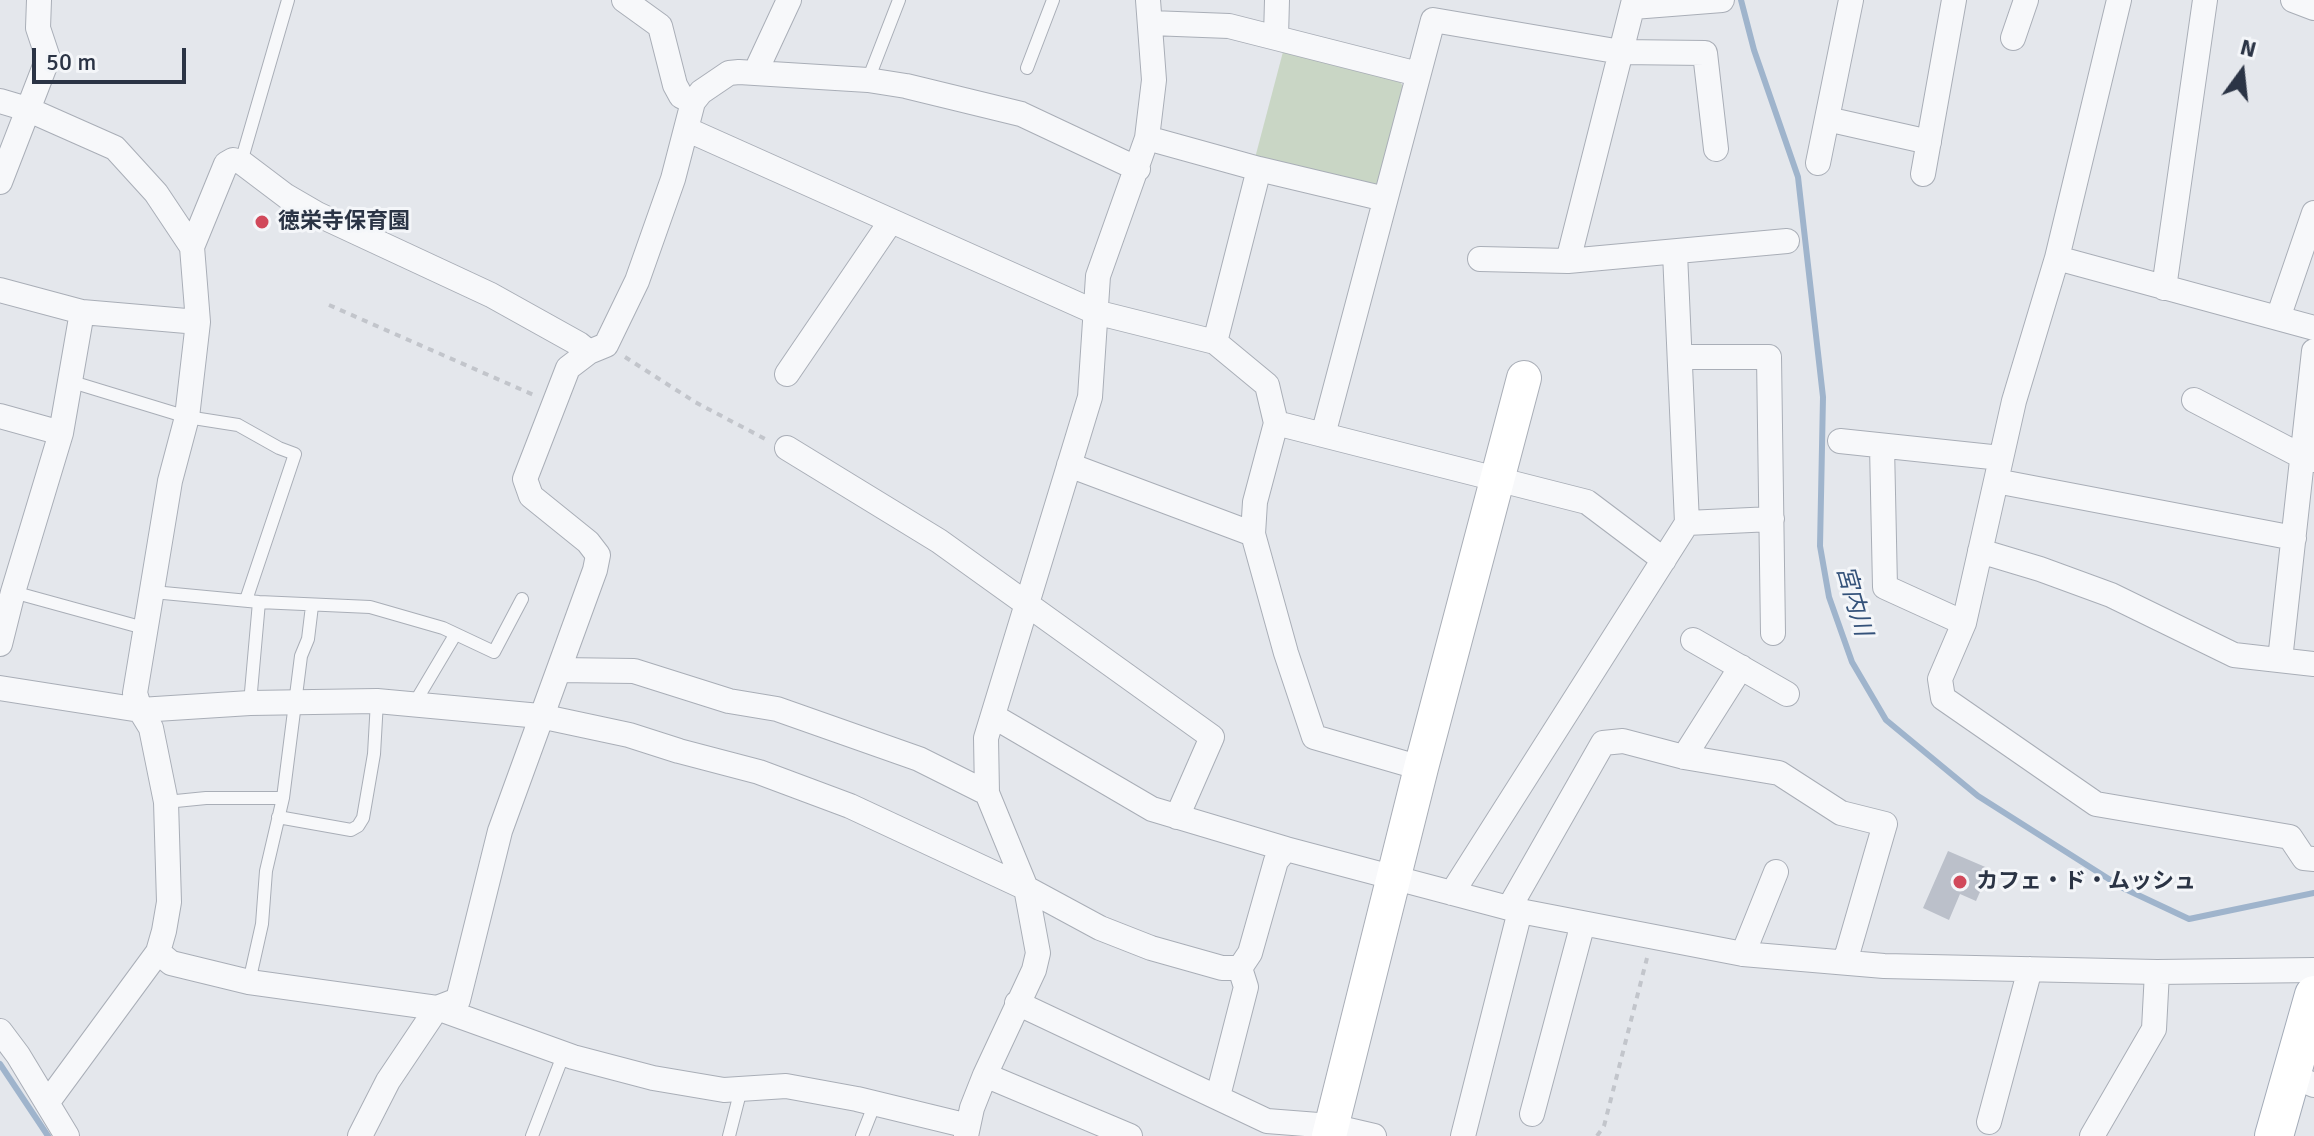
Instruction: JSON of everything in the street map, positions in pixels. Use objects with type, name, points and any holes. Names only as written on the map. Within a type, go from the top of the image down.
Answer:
[{"type":"main road","points":[[2274,1136],[2303,1080],[2314,995]]},
{"type":"street","points":[[0,182],[48,58],[38,28],[39,0]]},
{"type":"street","points":[[624,0],[660,26],[675,85],[681,96],[693,102]]},
{"type":"street","points":[[755,73],[789,0]]},
{"type":"street","points":[[1276,37],[1277,0]]},
{"type":"street","points":[[1568,261],[1634,4],[1722,0]]},
{"type":"street","points":[[1818,163],[1851,0]]},
{"type":"street","points":[[1923,174],[1954,0]]},
{"type":"street","points":[[2013,38],[2026,0]]},
{"type":"street","points":[[2119,0],[2057,258],[2014,401],[1964,623],[1940,679],[1943,698],[2096,804],[2290,837],[2304,858],[2314,859]]},
{"type":"street","points":[[2164,288],[2205,0]]},
{"type":"street","points":[[2293,0],[2314,8]]},
{"type":"street","points":[[158,952],[171,963],[249,982],[437,1008],[564,1053],[653,1078],[724,1090],[786,1086],[875,1103],[967,1131],[985,1075],[1034,970],[1038,953],[1026,888],[987,793],[986,738],[1090,397],[1098,276],[1147,138],[1154,80],[1150,12],[1229,26],[1418,74]]},
{"type":"street","points":[[1323,435],[1433,20],[1621,52],[1705,53],[1717,151]]},
{"type":"street","points":[[360,1136],[388,1081],[437,1008],[458,1000],[500,831],[598,555],[588,542],[531,496],[525,479],[568,368],[598,348],[637,281],[673,179],[693,102],[701,92],[729,73],[868,80],[906,86],[1021,114],[1138,169]]},
{"type":"street","points":[[0,101],[27,109],[115,148],[156,193],[192,247]]},
{"type":"street","points":[[1827,119],[1929,142]]},
{"type":"street","points":[[686,129],[1095,312],[1215,342],[1267,385],[1276,423],[1255,502],[1253,534],[1286,653],[1314,737],[1421,768]]},
{"type":"street","points":[[1147,138],[1385,199]]},
{"type":"street","points":[[47,1103],[158,952],[169,902],[166,802],[151,728],[140,710],[135,693],[170,481],[187,417],[198,322],[192,247],[226,164],[233,160],[241,162],[286,196],[317,214],[598,348]]},
{"type":"street","points":[[1215,342],[1259,169]]},
{"type":"street","points":[[2278,318],[2314,213]]},
{"type":"street","points":[[787,374],[891,221]]},
{"type":"street","points":[[1480,259],[1568,261],[1787,241]]},
{"type":"street","points":[[1452,893],[1687,523],[1675,253]]},
{"type":"street","points":[[2057,258],[2314,328]]},
{"type":"street","points":[[0,290],[82,312],[198,322]]},
{"type":"street","points":[[0,644],[61,433],[82,312]]},
{"type":"street","points":[[2280,660],[2294,538],[2308,458],[2314,351]]},
{"type":"street","points":[[1680,357],[1769,357],[1773,633]]},
{"type":"street","points":[[1330,1131],[1421,768],[1524,378]]},
{"type":"street","points":[[2194,400],[2308,458]]},
{"type":"street","points":[[0,416],[61,433]]},
{"type":"street","points":[[1276,423],[1587,502],[1664,560]]},
{"type":"street","points":[[1840,441],[1882,446],[1998,470],[2294,538]]},
{"type":"street","points":[[1882,446],[1885,587],[1964,623]]},
{"type":"street","points":[[787,448],[939,541],[1212,737],[1177,817]]},
{"type":"street","points":[[1069,465],[1253,534]]},
{"type":"street","points":[[1687,523],[1772,519]]},
{"type":"street","points":[[1980,551],[2111,595],[2234,655],[2314,664]]},
{"type":"street","points":[[1693,640],[1787,694]]},
{"type":"street","points":[[1684,757],[1741,667]]},
{"type":"street","points":[[559,670],[634,671],[729,701],[777,709],[919,759],[987,793]]},
{"type":"street","points":[[0,689],[140,710],[250,703],[377,701],[540,716],[629,735],[759,772],[850,806],[1026,888],[1100,928],[1151,948],[1222,968],[1240,968]]},
{"type":"street","points":[[993,716],[1152,809],[1177,817],[1514,909],[1743,954],[1884,966],[2157,972],[2314,970]]},
{"type":"street","points":[[1463,1136],[1514,909],[1603,743],[1623,741],[1684,757],[1779,773],[1841,813],[1885,824],[1845,962]]},
{"type":"street","points":[[1240,968],[1250,953],[1276,861],[1286,849]]},
{"type":"street","points":[[1743,954],[1776,872]]},
{"type":"street","points":[[1532,1114],[1583,923]]},
{"type":"street","points":[[1218,1096],[1246,987],[1240,968]]},
{"type":"street","points":[[1989,1122],[2030,969]]},
{"type":"street","points":[[2092,1136],[2154,1029],[2157,972]]},
{"type":"street","points":[[1017,1003],[1267,1121],[1374,1136]]},
{"type":"street","points":[[0,1031],[67,1136]]},
{"type":"street","points":[[985,1075],[1130,1136]]},
{"type":"lane","points":[[241,162],[288,0]]},
{"type":"lane","points":[[868,80],[899,0]]},
{"type":"lane","points":[[1027,68],[1053,0]]},
{"type":"lane","points":[[69,381],[187,417],[238,425],[295,454],[252,601],[250,703]]},
{"type":"lane","points":[[13,592],[133,625]]},
{"type":"lane","points":[[153,592],[312,606],[370,607],[443,628],[494,652],[522,599]]},
{"type":"lane","points":[[249,982],[262,924],[266,871],[283,798],[301,656],[308,639],[312,606]]},
{"type":"lane","points":[[414,704],[455,635]]},
{"type":"lane","points":[[278,817],[351,830],[358,826],[363,818],[374,754],[377,701]]},
{"type":"lane","points":[[166,802],[206,798],[283,798]]},
{"type":"lane","points":[[532,1136],[564,1053]]},
{"type":"lane","points":[[729,1136],[741,1089]]},
{"type":"lane","points":[[862,1136],[875,1103]]},
{"type":"path","points":[[329,305],[553,403]]},
{"type":"path","points":[[598,348],[787,448]]},
{"type":"path","points":[[1597,1136],[1604,1126],[1652,936]]},
{"type":"green space","points":[[1284,48],[1398,79],[1407,92],[1384,178],[1369,189],[1255,158]]},
{"type":"building","name":"カフェ・ド・ムッシュ","points":[[1948,851],[1990,869],[1976,901],[1960,894],[1949,920],[1923,908]]},
{"type":"waterway","name":"宮内川","points":[[1741,0],[1754,50],[1798,177],[1823,397],[1820,546],[1829,597],[1852,662],[1886,720],[1978,796],[2123,888],[2189,919],[2314,893]]},
{"type":"waterway","points":[[0,1064],[48,1136]]},
{"type":"place","name":"徳栄寺保育園","points":[[262,222]]},
{"type":"place","name":"カフェ・ド・ムッシュ","points":[[1960,882]]}]
